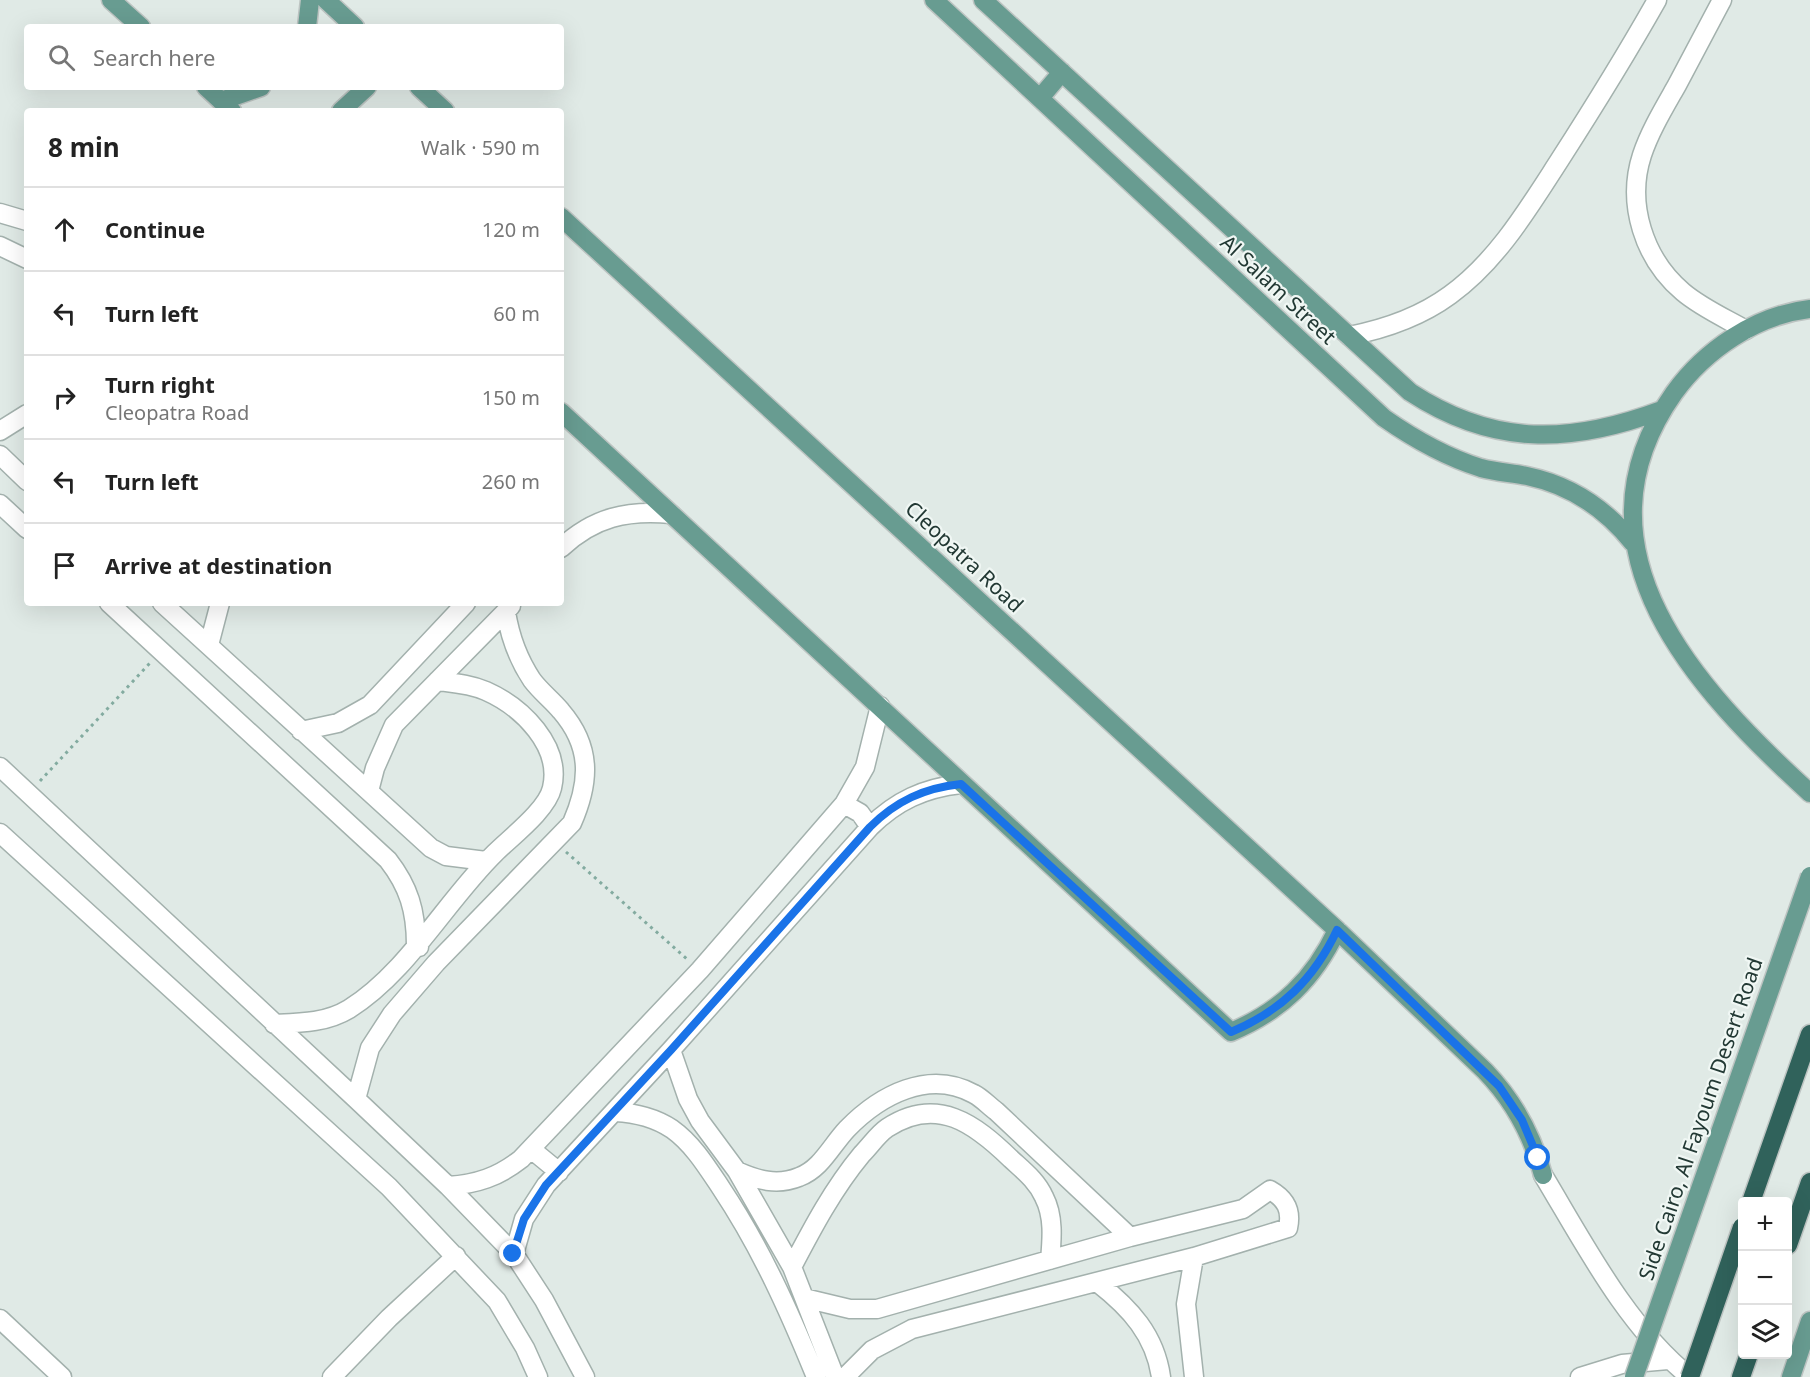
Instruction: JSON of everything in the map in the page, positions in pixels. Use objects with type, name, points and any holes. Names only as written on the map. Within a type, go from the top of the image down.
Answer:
[{"type":"highway","points":[[1754,1197],[1810,1034]]},
{"type":"highway","points":[[1792,1234],[1810,1182]]},
{"type":"highway","points":[[1690,1377],[1738,1241]]},
{"type":"highway","points":[[1741,1377],[1747,1359]]},
{"type":"main road","points":[[111,0],[138,24]]},
{"type":"main road","points":[[307,24],[310,0]]},
{"type":"main road","points":[[326,0],[352,24]]},
{"type":"main road","name":"Al Salam Street","points":[[934,0],[1384,418],[1421,442],[1461,460],[1482,468],[1544,481],[1577,494],[1616,521],[1633,543]]},
{"type":"main road","name":"Al Salam Street","points":[[982,0],[1410,392],[1471,424],[1494,430],[1538,436],[1572,434],[1618,425],[1662,410]]},
{"type":"main road","points":[[1040,98],[1062,72]]},
{"type":"main road","points":[[209,90],[227,108],[256,90]]},
{"type":"main road","points":[[344,108],[364,90]]},
{"type":"main road","points":[[422,90],[442,108]]},
{"type":"main road","name":"Cleopatra Road","points":[[564,220],[1337,930],[1499,1086],[1522,1120],[1542,1175]]},
{"type":"main road","points":[[1810,309],[1764,320],[1746,330],[1707,357],[1682,382],[1662,410],[1647,441],[1637,474],[1632,508],[1633,543],[1662,622],[1679,650],[1715,697],[1810,793]]},
{"type":"main road","points":[[564,415],[1231,1032],[1265,1015],[1295,992],[1320,963],[1337,930]]},
{"type":"main road","name":"Side Cairo, Al Fayoum Desert Road","points":[[1634,1377],[1810,876]]},
{"type":"main road","points":[[1791,1377],[1810,1321]]},
{"type":"street","points":[[1349,336],[1391,326],[1431,308],[1482,268],[1548,177],[1597,102],[1657,0]]},
{"type":"street","points":[[1722,0],[1647,142],[1638,174],[1637,207],[1648,246],[1671,281],[1696,302],[1746,330]]},
{"type":"street","points":[[0,213],[24,220]]},
{"type":"street","points":[[0,246],[24,258]]},
{"type":"street","points":[[0,431],[24,416]]},
{"type":"street","points":[[0,455],[24,478]]},
{"type":"street","points":[[0,504],[24,526]]},
{"type":"street","points":[[564,547],[594,523],[620,514],[646,512],[671,514]]},
{"type":"street","points":[[112,606],[388,860],[402,878],[411,899],[416,945],[436,963]]},
{"type":"street","points":[[165,606],[431,848],[446,856],[486,861]]},
{"type":"street","points":[[209,645],[219,606]]},
{"type":"street","points":[[301,731],[338,723],[370,705],[463,606]]},
{"type":"street","points":[[369,791],[375,768],[394,725],[509,607]]},
{"type":"street","points":[[356,1099],[362,1069],[380,1030],[436,963],[572,823],[584,795],[586,765],[578,735],[561,710],[546,697],[523,666],[515,649],[509,607]]},
{"type":"street","points":[[274,1024],[310,1023],[349,1010],[375,989],[416,945],[486,861],[541,808],[552,792],[555,772],[551,753],[525,718],[506,702],[484,690],[461,683],[437,681]]},
{"type":"street","points":[[370,705],[394,725]]},
{"type":"street","points":[[448,1186],[472,1184],[507,1170],[531,1149],[700,970],[844,804],[865,767],[880,706]]},
{"type":"street","points":[[0,767],[448,1186],[513,1254],[544,1300],[585,1377]]},
{"type":"street","points":[[513,1254],[530,1209],[559,1172],[870,827],[885,813],[920,792],[961,784]]},
{"type":"street","points":[[844,804],[860,813],[870,827]]},
{"type":"street","points":[[0,833],[389,1187],[497,1301],[525,1348],[538,1377]]},
{"type":"street","points":[[671,1050],[688,1099],[700,1121],[737,1172],[792,1267],[835,1377]]},
{"type":"street","points":[[737,1172],[757,1180],[778,1182],[800,1177],[818,1166],[847,1130],[882,1100],[925,1084],[951,1084],[976,1094],[1130,1237]]},
{"type":"street","points":[[615,1112],[636,1113],[657,1120],[682,1137],[702,1159],[746,1227],[785,1301],[816,1377]]},
{"type":"street","points":[[792,1267],[825,1204],[885,1129],[906,1117],[929,1113],[953,1116],[975,1126],[1039,1186],[1050,1213],[1050,1260]]},
{"type":"street","points":[[682,1137],[700,1121]]},
{"type":"street","points":[[531,1149],[559,1172]]},
{"type":"street","points":[[1542,1175],[1592,1260],[1668,1360],[1690,1377]]},
{"type":"street","points":[[804,1298],[856,1310],[877,1309],[1130,1237],[1243,1209],[1270,1190],[1280,1196],[1287,1205],[1290,1217],[1288,1228],[1098,1283],[912,1329],[872,1350],[845,1377]]},
{"type":"street","points":[[332,1377],[456,1256]]},
{"type":"street","points":[[1098,1283],[1129,1308],[1140,1323],[1150,1339],[1161,1376],[1194,1373],[1186,1304],[1194,1257]]},
{"type":"street","points":[[905,1302],[912,1329]]},
{"type":"street","points":[[0,1318],[56,1375]]},
{"type":"street","points":[[1580,1377],[1622,1364],[1668,1360]]},
{"type":"path","points":[[28,793],[162,651]]},
{"type":"path","points":[[555,842],[700,970]]},
{"type":"route","points":[[513,1254],[524,1219],[546,1185],[615,1112],[870,827],[902,801],[920,792],[940,786],[961,784],[1231,1032],[1265,1015],[1295,992],[1320,963],[1337,930],[1499,1086],[1512,1102],[1522,1120],[1538,1158]]}]
